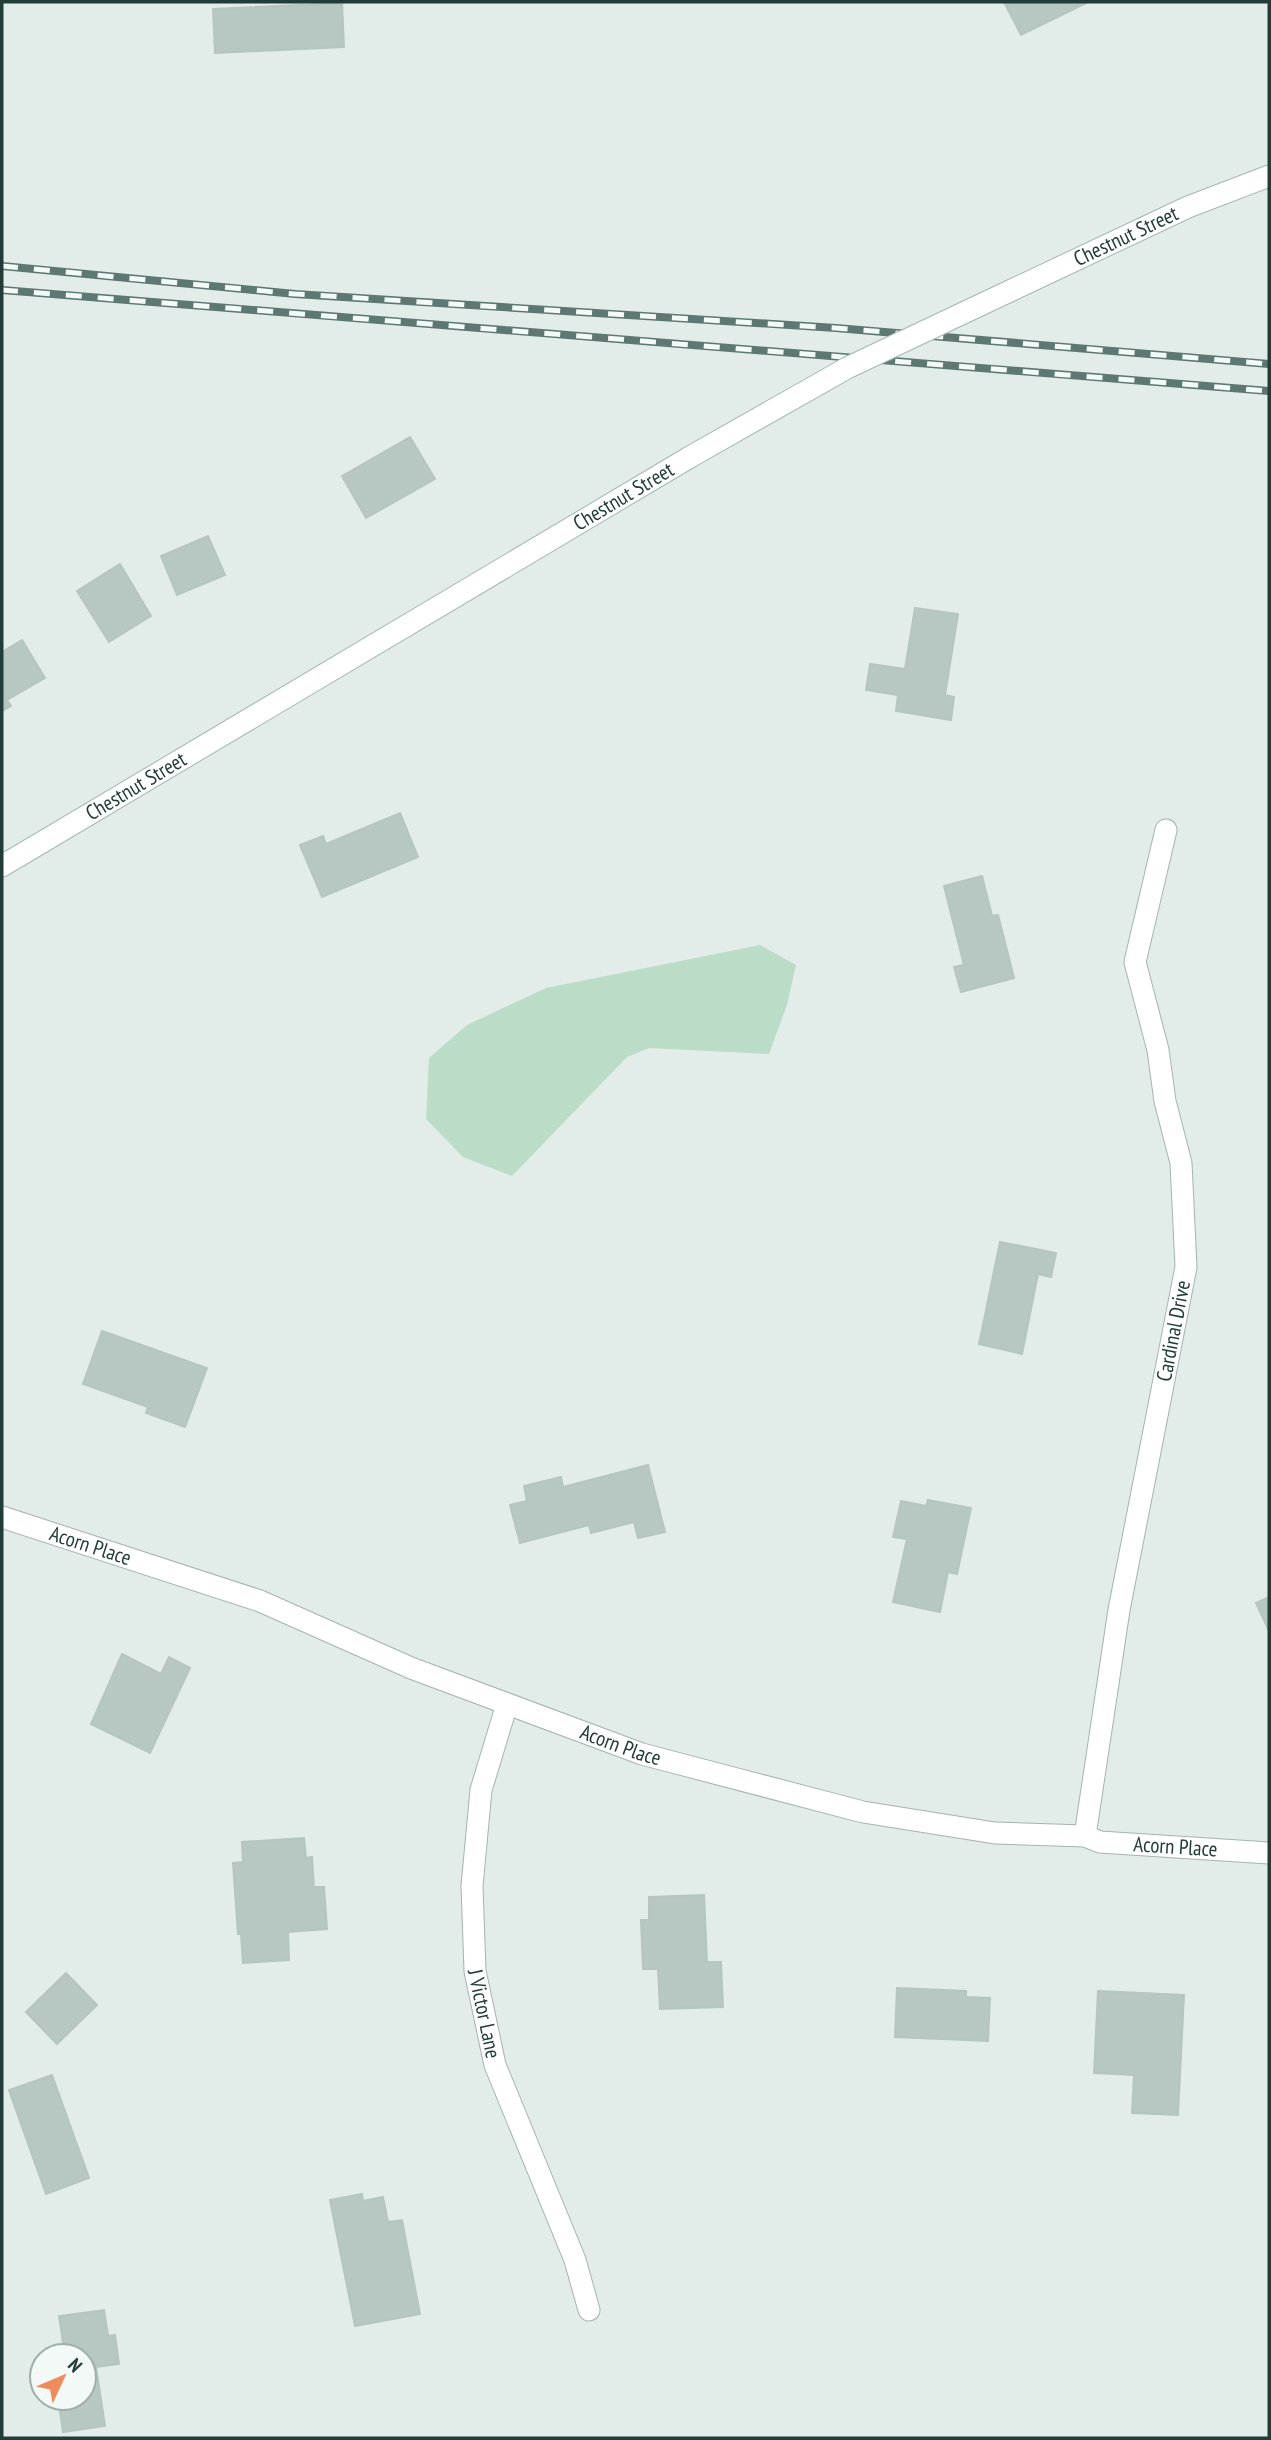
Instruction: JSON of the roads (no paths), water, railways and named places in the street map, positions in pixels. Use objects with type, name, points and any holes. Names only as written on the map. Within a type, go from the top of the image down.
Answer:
[{"type":"street","name":"Chestnut Street","points":[[2,866],[690,457],[847,368],[1188,207],[1269,176]]},
{"type":"street","name":"Cardinal Drive","points":[[1086,1836],[1119,1610],[1186,1268],[1181,1163],[1165,1101],[1158,1049],[1135,962],[1166,830]]},
{"type":"street","name":"Acorn Place","points":[[2,1517],[260,1601],[411,1668],[642,1754],[863,1812],[995,1833],[1086,1836],[1100,1842],[1269,1853]]},
{"type":"street","name":"J Victor Lane","points":[[508,1704],[481,1790],[472,1886],[475,1971],[495,2065],[575,2260],[589,2310]]},
{"type":"railway","points":[[2,266],[295,294],[836,328],[1269,364]]},
{"type":"railway","points":[[2,290],[1269,391]]}]
